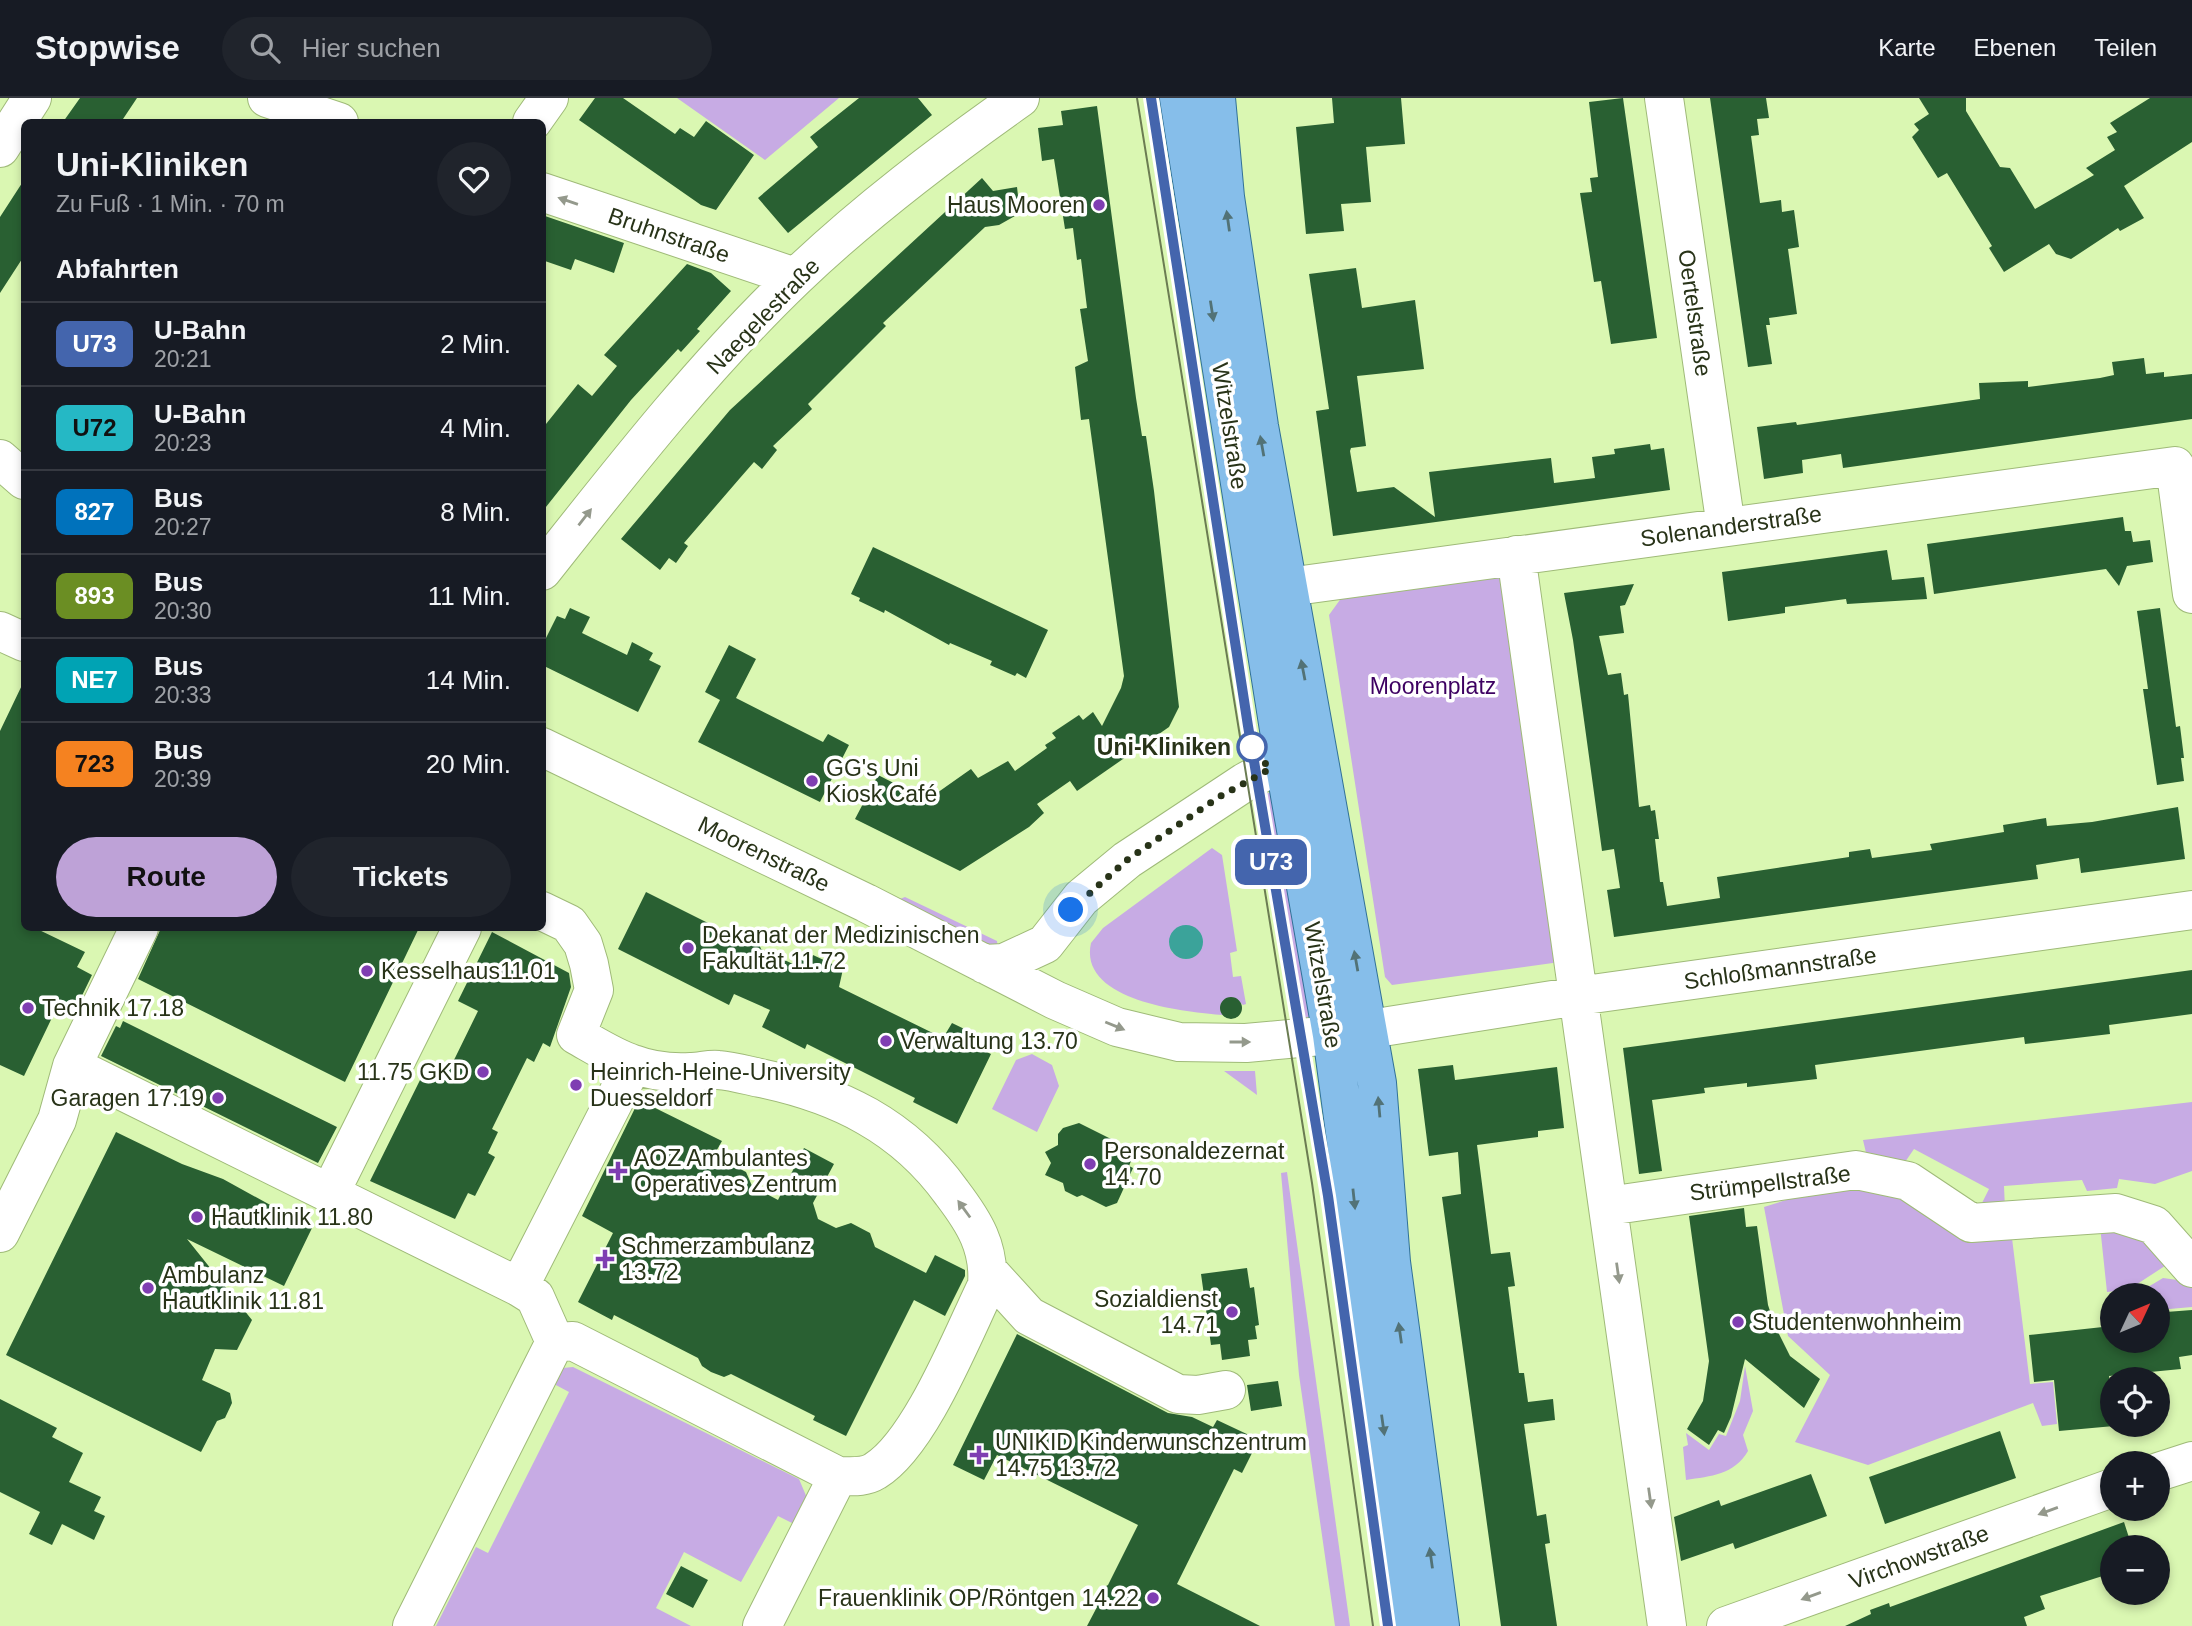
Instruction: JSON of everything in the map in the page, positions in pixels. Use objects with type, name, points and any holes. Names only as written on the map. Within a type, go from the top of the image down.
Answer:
[{"type":"main road","name":"Witzelstraße","points":[[1179,98],[1284,761],[1350,1031],[1377,1083],[1391,1262],[1440,1626]]},
{"type":"main road","name":"Witzelstraße","points":[[1216,98],[1217,130],[1234,258],[1325,793],[1411,1626]]},
{"type":"street","points":[[0,148],[32,98]]},
{"type":"street","points":[[267,98],[330,119]]},
{"type":"street","points":[[534,119],[549,98]]},
{"type":"street","name":"Naegelestraße","points":[[546,566],[676,408],[796,277],[910,179],[1020,98]]},
{"type":"street","name":"Oertelstraße","points":[[1664,98],[1726,527]]},
{"type":"street","name":"Bruhnstraße","points":[[546,193],[796,277]]},
{"type":"street","points":[[0,459],[21,477]]},
{"type":"street","name":"Solenanderstraße","points":[[1288,587],[2175,466],[2192,594]]},
{"type":"street","points":[[1516,555],[1667,1626]]},
{"type":"street","points":[[0,631],[21,641]]},
{"type":"street","name":"Moorenstraße","points":[[546,749],[866,903],[1055,1000],[1132,1032],[1179,1042],[1246,1043],[1350,1031]]},
{"type":"street","points":[[984,964],[1004,963],[1045,944],[1081,898],[1116,868],[1219,797],[1284,761],[1302,769],[1306,786],[1325,793]]},
{"type":"street","name":"Schloßmannstraße","points":[[1350,1031],[1578,996],[2192,910]]},
{"type":"street","points":[[546,913],[569,924],[583,944],[589,964],[594,990],[576,1035],[633,1064],[667,1071],[717,1070],[803,1087],[851,1105],[918,1154],[943,1180],[972,1220],[983,1242],[988,1271],[987,1285],[925,1411],[899,1449],[876,1471],[861,1476],[838,1476],[573,1341],[555,1342]]},
{"type":"street","points":[[0,1233],[57,1120],[72,1066],[138,931]]},
{"type":"street","points":[[330,1193],[461,931]]},
{"type":"street","points":[[1045,944],[1044,972],[1055,1000]]},
{"type":"street","points":[[519,1287],[633,1064]]},
{"type":"street","points":[[72,1066],[519,1287],[535,1297],[555,1342]]},
{"type":"street","name":"Strümpellstraße","points":[[1608,1206],[1856,1170],[1908,1181],[1971,1223],[2067,1222],[2116,1213],[2154,1224],[2192,1268]]},
{"type":"street","points":[[988,1271],[1029,1316],[1178,1394],[1198,1395],[1226,1390]]},
{"type":"street","points":[[412,1626],[532,1382],[555,1342]]},
{"type":"street","points":[[2170,1468],[2192,1461]]},
{"type":"street","points":[[762,1626],[838,1476]]},
{"type":"street","name":"Virchowstraße","points":[[1726,1626],[2100,1492]]},
{"type":"green space","points":[[677,98],[839,98],[765,160]]},
{"type":"green space","name":"Moorenplatz","points":[[1500,576],[1560,962],[1392,985],[1385,977],[1329,615],[1342,597]]},
{"type":"green space","points":[[1280,792],[1316,1019],[1300,1019],[1265,798],[1266,793]]},
{"type":"green space","points":[[1212,848],[1222,855],[1237,951],[1230,953],[1233,977],[1241,976],[1246,1004],[1243,1005],[1235,998],[1227,998],[1221,1004],[1223,1015],[1185,1011],[1138,1000],[1117,990],[1101,978],[1091,963],[1091,943],[1103,928]],"holes":[[[1188,926],[1200,951],[1194,957],[1183,958],[1172,952],[1169,943],[1179,927]]]},
{"type":"green space","points":[[905,897],[997,941],[998,950],[900,899]]},
{"type":"green space","points":[[1032,1054],[1052,1065],[1059,1086],[1037,1132],[992,1109],[1016,1060]]},
{"type":"green space","points":[[1224,1071],[1255,1071],[1257,1095]]},
{"type":"green space","points":[[2192,1102],[2192,1171],[2155,1184],[2119,1179],[2117,1188],[2087,1191],[2082,1180],[2004,1186],[2005,1209],[1978,1211],[1989,1189],[1914,1149],[1903,1165],[1867,1157],[1863,1140]]},
{"type":"green space","points":[[1287,1172],[1350,1626],[1335,1626],[1299,1375],[1281,1173]]},
{"type":"green space","points":[[1853,1179],[2011,1230],[2030,1384],[2053,1382],[2057,1424],[2042,1426],[2033,1403],[1868,1465],[1795,1442],[1830,1375],[1788,1336],[1764,1207]]},
{"type":"green space","points":[[2119,1224],[2171,1262],[2139,1283],[2106,1283],[2100,1226]]},
{"type":"green space","points":[[2163,1278],[2192,1282],[2192,1307],[2170,1309],[2170,1283],[2155,1283]]},
{"type":"green space","points":[[1745,1366],[1753,1411],[1743,1435],[1748,1451],[1729,1470],[1686,1480],[1683,1447],[1688,1445],[1686,1433],[1709,1450],[1719,1434],[1726,1436],[1740,1401]]},
{"type":"green space","points":[[573,1367],[799,1479],[807,1498],[796,1525],[778,1516],[741,1582],[684,1552],[656,1608],[691,1626],[436,1626],[476,1547],[488,1553],[569,1392],[554,1384],[563,1368]]},
{"type":"water","points":[[1186,925],[1198,930],[1203,942],[1198,954],[1186,959],[1174,954],[1169,942],[1174,930]]},
{"type":"building","points":[[80,98],[137,98],[123,119],[65,119]]},
{"type":"building","points":[[595,98],[623,98],[675,134],[680,128],[694,137],[706,121],[754,155],[716,210],[701,205],[579,120]]},
{"type":"building","points":[[859,98],[918,98],[932,115],[788,233],[758,198],[818,147],[810,137]]},
{"type":"building","points":[[1332,98],[1401,98],[1405,144],[1366,147],[1371,202],[1341,204],[1344,231],[1306,234],[1296,127],[1334,123]]},
{"type":"building","points":[[1623,98],[1657,338],[1611,344],[1601,281],[1594,282],[1580,193],[1592,192],[1590,178],[1598,177],[1589,102]]},
{"type":"building","points":[[1710,98],[1766,98],[1769,118],[1757,119],[1759,135],[1751,136],[1760,203],[1781,200],[1782,212],[1794,210],[1799,247],[1788,249],[1797,314],[1769,318],[1770,325],[1766,325],[1772,364],[1748,367]]},
{"type":"building","points":[[1919,98],[1966,98],[1966,111],[2000,167],[2010,168],[2035,209],[2094,175],[2086,168],[2115,150],[2107,137],[2117,132],[2110,123],[2150,98],[2192,98],[2192,142],[2124,186],[2144,218],[2120,231],[2118,228],[2071,259],[2056,254],[2049,244],[2004,272],[1989,248],[1992,246],[1947,173],[1938,178],[1912,137],[1919,130],[1914,124],[1929,114]]},
{"type":"building","points":[[1097,106],[1136,398],[1142,436],[1146,436],[1154,491],[1179,707],[1169,727],[1077,791],[1070,781],[1037,804],[1044,813],[1029,827],[960,871],[855,819],[878,775],[927,800],[971,769],[978,778],[1008,761],[1015,771],[1047,748],[1045,745],[1056,738],[1052,733],[1079,715],[1083,720],[1093,712],[1102,726],[1124,676],[1089,419],[1081,420],[1075,367],[1088,361],[1080,309],[1087,308],[1081,259],[1077,260],[1073,228],[1065,229],[1054,159],[1042,161],[1038,128],[1063,125],[1061,111]]},
{"type":"building","points":[[982,178],[993,191],[1017,187],[1020,213],[999,225],[985,227],[883,323],[886,326],[808,404],[812,409],[773,446],[777,450],[762,469],[754,462],[740,478],[684,543],[688,546],[676,563],[669,558],[660,570],[621,539],[730,410]]},
{"type":"building","points":[[21,185],[21,261],[0,293],[0,217]]},
{"type":"building","points":[[546,216],[624,243],[614,273],[575,259],[571,270],[546,261]]},
{"type":"building","points":[[687,264],[711,273],[731,291],[697,329],[700,331],[681,352],[678,349],[631,400],[546,507],[546,424],[578,384],[592,396],[617,366],[604,355]]},
{"type":"building","points":[[1356,268],[1362,308],[1415,300],[1424,369],[1357,376],[1366,446],[1351,448],[1350,451],[1357,492],[1394,487],[1435,517],[1429,472],[1551,458],[1554,483],[1595,478],[1592,457],[1615,454],[1614,449],[1650,444],[1651,450],[1664,448],[1670,490],[1333,536],[1316,411],[1329,409],[1309,274]]},
{"type":"building","points":[[2144,358],[2146,374],[2164,372],[2164,377],[2192,374],[2192,419],[1843,468],[1841,454],[1802,460],[1803,473],[1764,479],[1757,427],[1796,422],[1797,425],[1980,399],[1979,383],[2028,381],[2028,387],[2100,378],[2114,375],[2112,362]]},
{"type":"building","points":[[2123,517],[2125,531],[2131,531],[2133,542],[2150,540],[2153,562],[2127,566],[2119,586],[2106,569],[1934,594],[1927,544]]},
{"type":"building","points":[[873,547],[1048,630],[1026,678],[990,665],[992,661],[950,643],[949,645],[885,610],[884,613],[859,601],[860,598],[851,594]]},
{"type":"building","points":[[1887,550],[1892,580],[1924,577],[1927,599],[1847,604],[1846,599],[1785,607],[1785,613],[1728,621],[1722,572]]},
{"type":"building","points":[[1634,584],[1625,605],[1620,606],[1624,633],[1599,636],[1608,675],[1621,673],[1624,695],[1628,694],[1639,807],[1650,805],[1651,811],[1655,810],[1660,882],[1663,882],[1667,906],[1720,898],[1717,877],[1849,857],[1849,852],[1870,849],[1872,858],[1932,850],[1930,844],[2004,832],[2003,825],[2046,818],[2047,826],[2092,822],[2178,807],[2185,859],[2081,873],[2079,858],[2036,865],[2038,879],[1614,937],[1607,890],[1620,888],[1614,849],[1602,851],[1564,593]]},
{"type":"building","points":[[570,608],[590,617],[582,633],[627,655],[632,642],[653,653],[649,660],[661,666],[638,712],[546,667],[546,638],[557,616],[565,619]]},
{"type":"building","points":[[2160,608],[2176,727],[2180,726],[2184,781],[2157,785],[2143,689],[2148,689],[2137,611]]},
{"type":"building","points":[[729,645],[756,659],[736,698],[823,742],[828,734],[849,745],[820,802],[698,742],[720,700],[705,692]]},
{"type":"building","name":"Technik 17.18","points":[[21,687],[21,931],[41,931],[85,952],[77,967],[92,975],[76,1008],[60,1001],[24,1076],[0,1065],[0,731]]},
{"type":"building","name":"Verwaltung 13.70","points":[[646,892],[738,938],[755,934],[761,949],[793,964],[796,957],[809,963],[813,955],[843,969],[839,987],[943,1038],[952,1023],[983,1038],[978,1048],[991,1054],[957,1124],[913,1102],[915,1098],[807,1044],[805,1049],[762,1027],[770,1010],[734,994],[729,1005],[618,949]]},
{"type":"building","points":[[160,931],[418,931],[345,1082],[138,979]]},
{"type":"building","name":"11.75 GKD","points":[[492,932],[569,973],[571,987],[550,1047],[543,1043],[534,1062],[527,1058],[492,1129],[498,1132],[488,1153],[495,1157],[475,1196],[468,1193],[455,1219],[370,1181],[424,1072],[441,1081],[455,1058],[478,1011],[458,1001]]},
{"type":"building","points":[[2192,970],[2192,1014],[2109,1025],[2110,1034],[2025,1044],[2024,1037],[1815,1065],[1817,1079],[1747,1087],[1747,1083],[1704,1088],[1705,1093],[1652,1100],[1662,1171],[1639,1174],[1623,1048]]},
{"type":"building","points":[[1231,997],[1241,1004],[1242,1008],[1235,1018],[1231,1019],[1221,1012],[1220,1008],[1227,998]]},
{"type":"building","name":"Garagen 17.19","points":[[123,1021],[337,1127],[318,1163],[101,1056],[116,1026],[120,1028]]},
{"type":"building","points":[[1453,1065],[1455,1080],[1557,1067],[1564,1128],[1538,1131],[1538,1137],[1477,1145],[1491,1254],[1510,1252],[1515,1286],[1508,1287],[1519,1373],[1524,1373],[1528,1402],[1553,1399],[1555,1420],[1524,1424],[1537,1516],[1546,1514],[1550,1543],[1545,1544],[1557,1626],[1501,1626],[1442,1197],[1461,1194],[1458,1152],[1429,1156],[1418,1069]]},
{"type":"building","points":[[639,1100],[722,1141],[714,1155],[746,1172],[752,1186],[778,1200],[804,1148],[834,1164],[813,1203],[818,1219],[836,1228],[851,1223],[870,1233],[875,1247],[926,1273],[935,1255],[965,1270],[965,1276],[945,1316],[914,1300],[846,1436],[813,1420],[815,1416],[731,1374],[724,1377],[711,1372],[702,1366],[698,1358],[614,1315],[612,1320],[578,1302],[613,1233],[582,1216]]},
{"type":"building","name":"Personaldezernat 14.70","points":[[1079,1123],[1119,1143],[1117,1148],[1133,1156],[1129,1166],[1133,1168],[1117,1203],[1106,1207],[1082,1195],[1077,1197],[1065,1191],[1063,1183],[1045,1175],[1051,1163],[1045,1152],[1058,1145],[1058,1134],[1063,1128]]},
{"type":"building","points":[[116,1132],[182,1164],[223,1179],[312,1228],[284,1286],[187,1239],[252,1320],[237,1350],[215,1349],[202,1380],[230,1393],[232,1403],[225,1418],[217,1421],[201,1452],[6,1355]]},
{"type":"building","name":"Studentenwohnheim","points":[[1744,1208],[1746,1227],[1757,1226],[1768,1305],[1775,1326],[1790,1356],[1820,1379],[1804,1408],[1745,1359],[1731,1417],[1724,1433],[1718,1430],[1709,1445],[1687,1429],[1703,1401],[1709,1361],[1689,1216]]},
{"type":"building","name":"Sozialdienst 14.71","points":[[1247,1268],[1250,1288],[1254,1287],[1259,1325],[1255,1326],[1257,1339],[1248,1340],[1250,1356],[1222,1360],[1220,1344],[1211,1345],[1201,1274]]},
{"type":"building","points":[[2192,1310],[2192,1355],[2179,1357],[2181,1369],[2100,1367],[2100,1427],[2059,1431],[2054,1380],[2034,1382],[2029,1335],[2100,1327],[2100,1353],[2170,1353],[2170,1312]]},
{"type":"building","points":[[1017,1334],[1168,1413],[1192,1417],[1213,1427],[1217,1420],[1251,1436],[1248,1443],[1255,1447],[1242,1473],[1234,1469],[1177,1584],[1260,1626],[1087,1626],[1097,1607],[1094,1600],[1099,1590],[1108,1585],[1138,1525],[997,1455],[984,1480],[953,1465]]},
{"type":"building","points":[[1278,1381],[1282,1406],[1251,1411],[1247,1385]]},
{"type":"building","points":[[0,1399],[57,1428],[52,1437],[83,1453],[69,1482],[101,1497],[94,1511],[105,1516],[94,1540],[62,1524],[52,1545],[29,1534],[40,1512],[0,1492]]},
{"type":"building","points":[[2000,1431],[2016,1478],[1885,1524],[1869,1477]]},
{"type":"building","points":[[1811,1474],[1827,1516],[1735,1549],[1733,1543],[1681,1561],[1674,1517],[1719,1500],[1721,1506]]},
{"type":"building","points":[[2124,1522],[2128,1535],[2100,1535],[2100,1577],[2040,1596],[2045,1609],[2024,1617],[2027,1626],[1845,1626],[1871,1614],[1870,1610],[1889,1603],[1890,1607]]},
{"type":"building","points":[[681,1566],[708,1580],[693,1608],[666,1594]]},
{"type":"tram line","points":[[1137,98],[1312,1183],[1373,1626]]},
{"type":"tram line","points":[[1151,98],[1248,726],[1328,1196],[1388,1626]]},
{"type":"metro line","name":"U73","points":[[1151,98],[1248,726],[1328,1196],[1388,1626]]},
{"type":"place","name":"Haus Mooren","points":[[1099,205]]},
{"type":"place","name":"Uni-Kliniken","points":[[1252,747]]},
{"type":"place","name":"GG's Uni Kiosk Café","points":[[812,781]]},
{"type":"place","name":"Dekanat der Medizinischen Fakultät 11.72","points":[[688,948]]},
{"type":"place","name":"Kesselhaus11.01","points":[[367,971]]},
{"type":"place","name":"Technik 17.18","points":[[28,1008]]},
{"type":"place","name":"Verwaltung 13.70","points":[[886,1041]]},
{"type":"place","name":"11.75 GKD","points":[[483,1072]]},
{"type":"place","name":"Heinrich-Heine-University Duesseldorf","points":[[576,1085]]},
{"type":"place","name":"Garagen 17.19","points":[[218,1098]]},
{"type":"place","name":"Personaldezernat 14.70","points":[[1090,1164]]},
{"type":"place","name":"AOZ Ambulantes Operatives Zentrum","points":[[618,1171]]},
{"type":"place","name":"Hautklinik 11.80","points":[[197,1217]]},
{"type":"place","name":"Schmerzambulanz 13.72","points":[[605,1259]]},
{"type":"place","name":"Ambulanz Hautklinik 11.81","points":[[148,1288]]},
{"type":"place","name":"Sozialdienst 14.71","points":[[1232,1312]]},
{"type":"place","name":"Studentenwohnheim","points":[[1738,1322]]},
{"type":"place","name":"UNIKID Kinderwunschzentrum 14.75 13.72","points":[[979,1455]]},
{"type":"place","name":"Frauenklinik OP/Röntgen 14.22","points":[[1153,1598]]},
{"type":"route","points":[[1071,910],[1081,898],[1127,860],[1219,797],[1270,769],[1252,747]]}]
